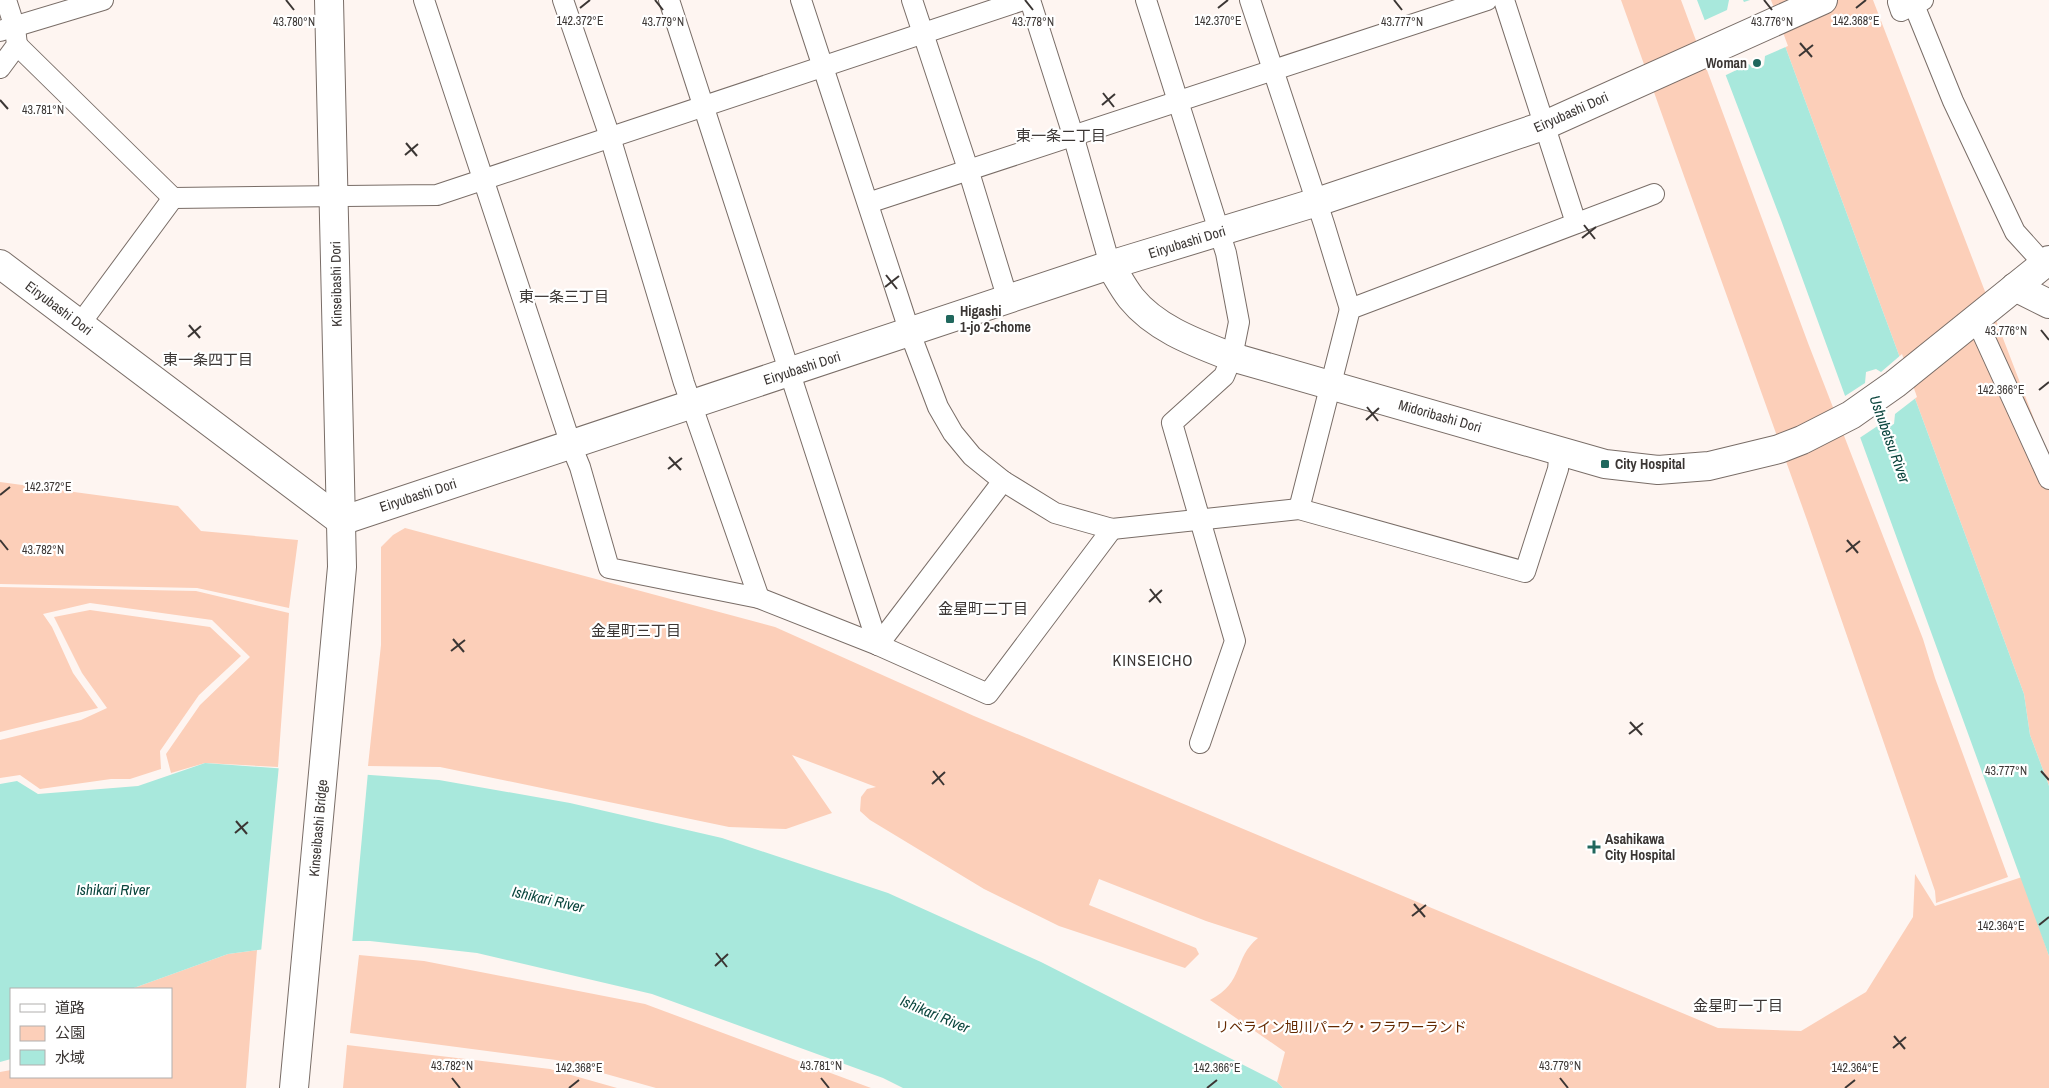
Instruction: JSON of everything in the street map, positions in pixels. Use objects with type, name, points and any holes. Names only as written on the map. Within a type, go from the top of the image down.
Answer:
[{"type":"street","points":[[0,68],[11,35],[6,0]]},
{"type":"street","points":[[11,35],[103,0]]},
{"type":"street","name":"Kinseibashi Dori","points":[[329,0],[335,195],[342,567]]},
{"type":"street","points":[[424,0],[571,445],[580,467],[610,568],[759,598],[878,646],[988,694],[1112,529]]},
{"type":"street","points":[[563,0],[610,137],[691,405],[759,598]]},
{"type":"street","points":[[669,0],[878,646]]},
{"type":"street","points":[[802,0],[910,333],[938,407],[954,433],[972,456],[1003,481],[1056,513],[1112,529],[1299,509],[1525,572],[1558,469],[1560,450]]},
{"type":"street","points":[[912,0],[968,169],[1008,300]]},
{"type":"street","points":[[11,35],[173,198],[437,195],[1023,0]]},
{"type":"street","points":[[1030,0],[1073,135],[1110,266]]},
{"type":"street","points":[[1146,0],[1226,253],[1239,322],[1232,357],[1224,376],[1172,423],[1235,641],[1200,743]]},
{"type":"street","points":[[1250,0],[1317,202],[1350,309],[1299,509]]},
{"type":"street","points":[[868,203],[1487,0]]},
{"type":"street","points":[[1504,0],[1543,126],[1576,223]]},
{"type":"street","name":"Eiryubashi Dori","points":[[0,264],[341,521],[1110,266],[1317,202],[1543,126],[1823,0]]},
{"type":"street","points":[[1912,2],[1953,101],[2015,232],[2046,262],[1967,327],[2049,480]]},
{"type":"street","points":[[1350,309],[1654,194]]},
{"type":"street","points":[[80,324],[173,198]]},
{"type":"street","name":"Midoribashi Dori","points":[[1110,266],[1132,299],[1154,319],[1182,338],[1232,357],[1605,464],[1658,470],[1709,466],[1779,449],[1802,440],[1851,415],[1895,384],[1967,327]]},
{"type":"street","points":[[2015,287],[2049,304]]},
{"type":"street","points":[[878,646],[1003,481]]},
{"type":"street","name":"Kinseibashi Bridge","points":[[294,1088],[342,567]]},
{"type":"green space","points":[[1621,0],[1681,0],[1808,343],[1923,639],[1935,678],[2008,877],[1936,903],[1935,891],[1807,520]]},
{"type":"green space","points":[[1768,0],[1873,0],[2049,458],[2049,786],[2030,735],[2024,694]]},
{"type":"green space","points":[[0,482],[178,506],[201,531],[298,540],[289,608],[197,588],[0,584]]},
{"type":"green space","name":"リベライン旭川パーク・フラワーランド","points":[[405,528],[775,627],[974,716],[1718,1028],[1801,1031],[1866,992],[1913,917],[1915,874],[1935,906],[2022,877],[2049,956],[2049,1088],[1283,1088],[1277,1082],[1285,1052],[1210,1000],[1229,986],[1245,954],[1258,938],[1206,921],[1099,879],[1089,905],[1196,948],[1199,954],[1185,968],[1059,926],[984,889],[870,820],[860,811],[861,797],[867,789],[876,787],[792,755],[832,813],[786,829],[729,827],[440,767],[368,766],[381,645],[381,547],[393,535]]},
{"type":"green space","points":[[0,587],[196,591],[289,613],[278,767],[205,763],[171,773],[166,754],[200,705],[250,657],[212,620],[90,603],[43,614],[52,627],[73,673],[98,708],[0,732]]},
{"type":"green space","points":[[90,610],[210,627],[241,656],[199,695],[160,751],[161,769],[130,779],[111,779],[40,789],[20,775],[0,778],[0,740],[81,720],[107,708],[82,673],[54,617]]},
{"type":"green space","points":[[257,950],[246,1088],[0,1088],[0,1072],[10,1070],[10,1078],[172,1078],[172,988],[134,988],[228,954]]},
{"type":"green space","points":[[359,955],[424,961],[645,1004],[871,1088],[656,1088],[556,1060],[350,1033]]},
{"type":"green space","points":[[347,1045],[550,1069],[617,1088],[343,1088]]},
{"type":"water","name":"Ushubetsu River","points":[[1697,0],[1768,0],[2024,694],[2030,735],[2049,786],[2049,956],[1781,220]]},
{"type":"water","name":"Ishikari River","points":[[205,763],[439,780],[570,803],[722,838],[888,893],[1041,962],[1277,1082],[1283,1088],[903,1088],[883,1078],[652,994],[477,953],[370,941],[327,941],[228,954],[134,988],[10,988],[10,1059],[0,1062],[0,784],[17,781],[38,794],[138,786]]},
{"type":"pier","points":[[1729,0],[1743,0],[1744,2],[1750,0],[1771,0],[1788,46],[1765,56],[1764,65],[1761,68],[1752,68],[1749,64],[1724,76],[1703,21],[1727,10]]},
{"type":"pier","points":[[1902,354],[1917,397],[1895,414],[1894,424],[1884,428],[1879,425],[1858,439],[1842,398],[1865,383],[1866,372],[1876,369],[1881,372]]},
{"type":"pier","points":[[279,765],[368,772],[352,944],[327,944],[261,952]]},
{"type":"place","name":"Woman","points":[[1757,63]]},
{"type":"place","name":"Higashi 1-jo 2-chome","points":[[950,319]]},
{"type":"place","name":"City Hospital","points":[[1605,464]]},
{"type":"place","name":"Asahikawa City Hospital","points":[[1594,847]]},
{"type":"district","name":"東一条二丁目","points":[[1061,135]]},
{"type":"district","name":"東一条三丁目","points":[[564,296]]},
{"type":"district","name":"東一条四丁目","points":[[208,359]]},
{"type":"district","name":"金星町二丁目","points":[[983,608]]},
{"type":"district","name":"金星町三丁目","points":[[636,630]]},
{"type":"district","name":"KINSEICHO","points":[[1153,660]]},
{"type":"district","name":"金星町一丁目","points":[[1738,1005]]}]
